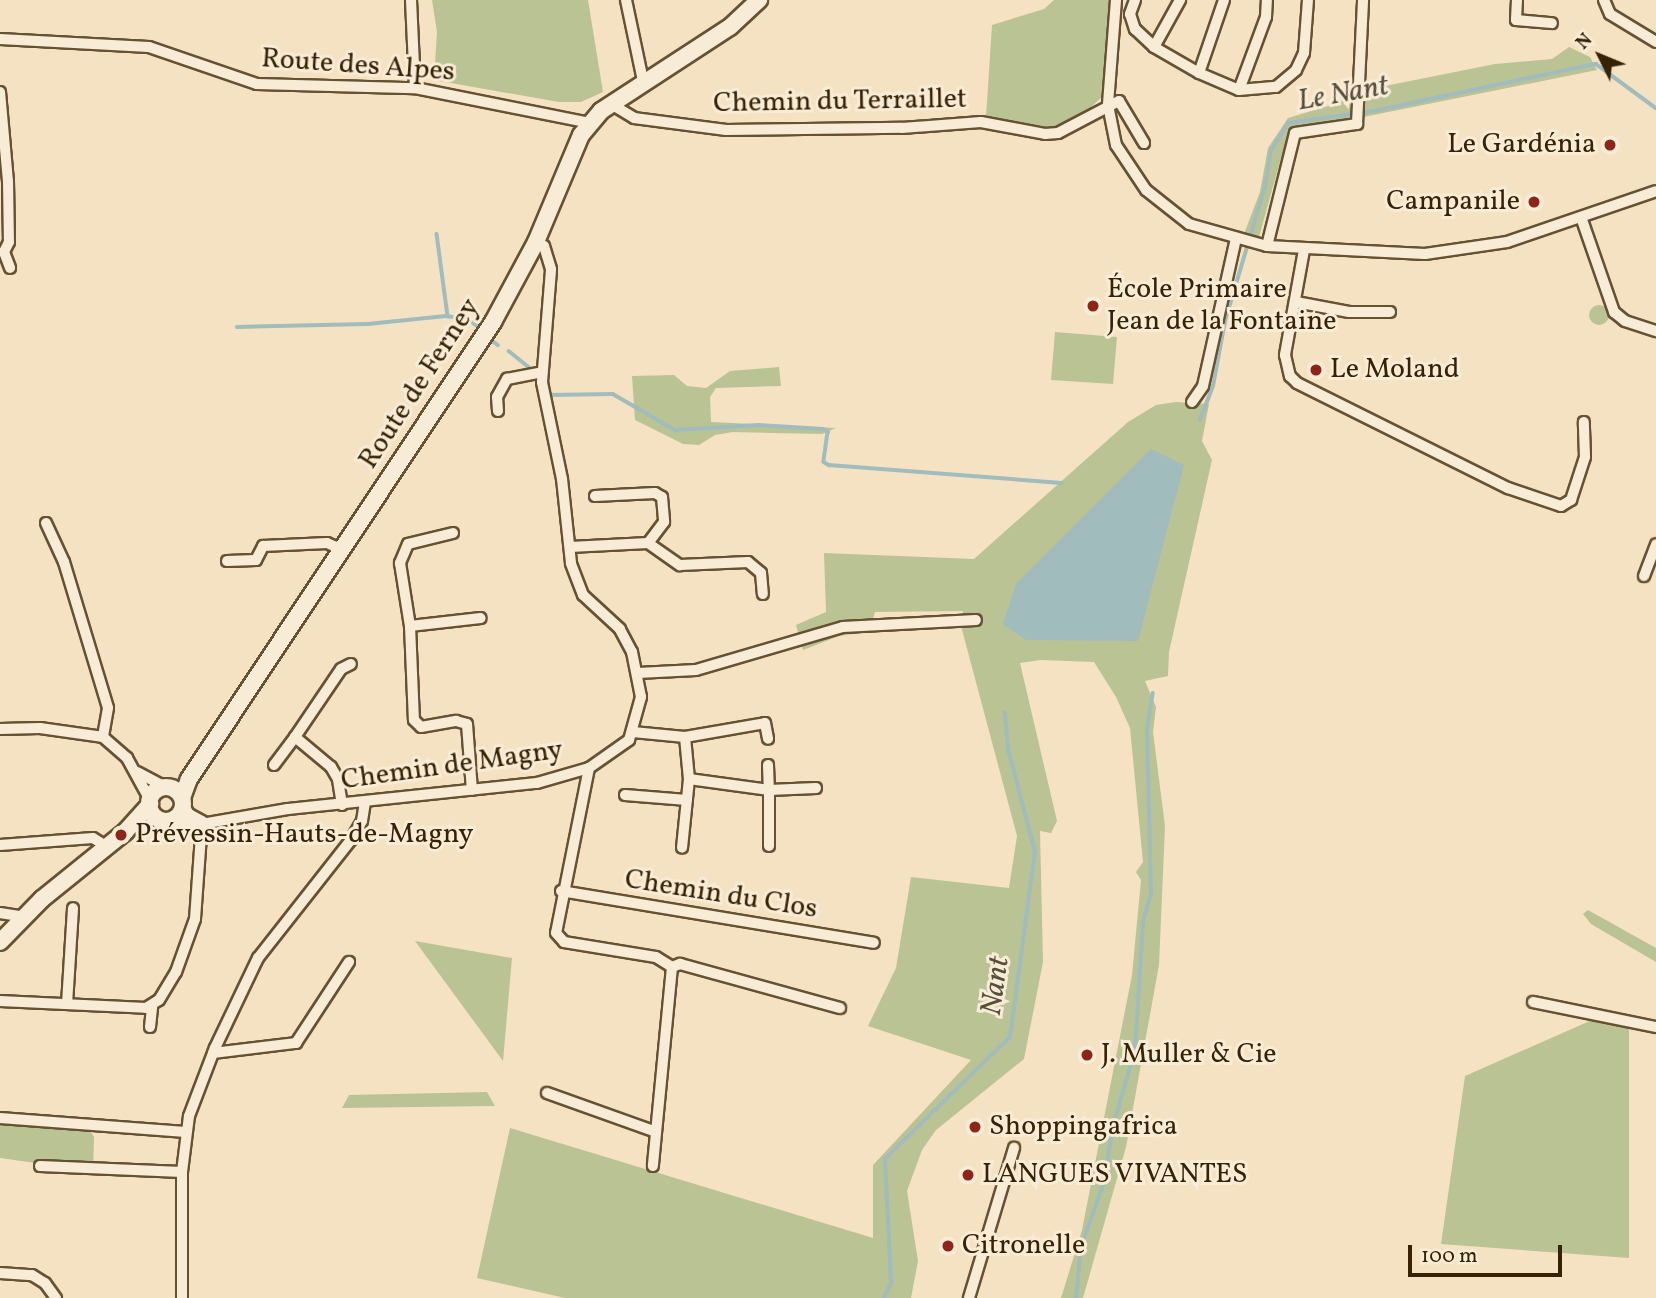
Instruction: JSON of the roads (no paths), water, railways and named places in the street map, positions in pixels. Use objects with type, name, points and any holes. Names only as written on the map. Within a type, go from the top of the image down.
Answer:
[{"type":"main road","name":"Route de Ferney","points":[[707,41],[749,0]]},
{"type":"main road","name":"Route de Ferney","points":[[176,794],[189,779],[343,550],[493,322],[536,242],[569,156],[590,123],[611,104],[707,41],[759,0]]},
{"type":"main road","points":[[3,934],[125,832],[150,802],[176,794]]},
{"type":"main road","points":[[166,819],[176,794]]},
{"type":"main road","points":[[150,802],[166,819]]},
{"type":"main road","points":[[125,832],[166,819]]},
{"type":"street","points":[[411,0],[415,88]]},
{"type":"street","points":[[626,0],[643,81]]},
{"type":"street","points":[[1116,0],[1108,105],[1116,145],[1146,190],[1188,224],[1261,245],[1304,250],[1400,254],[1459,250],[1507,242],[1656,191]]},
{"type":"street","points":[[1135,0],[1130,14],[1135,29],[1154,47],[1199,73],[1239,90],[1276,87],[1296,70],[1304,53],[1308,0]]},
{"type":"street","points":[[1154,47],[1180,0]]},
{"type":"street","points":[[1199,73],[1224,0]]},
{"type":"street","points":[[1239,90],[1266,17],[1267,0]]},
{"type":"street","points":[[1261,245],[1295,133],[1357,121],[1363,0]]},
{"type":"street","points":[[1517,0],[1516,20],[1552,23]]},
{"type":"street","points":[[1604,0],[1610,14],[1654,36]]},
{"type":"street","name":"Route des Alpes","points":[[0,40],[149,47],[257,84],[415,88],[590,123]]},
{"type":"street","points":[[0,92],[8,181],[9,242],[2,253],[10,268]]},
{"type":"street","name":"Chemin du Terraillet","points":[[611,104],[634,118],[726,130],[902,128],[981,122],[1045,134],[1058,133],[1108,105]]},
{"type":"street","points":[[1108,105],[1125,104],[1144,144]]},
{"type":"street","points":[[1581,217],[1614,312],[1625,321],[1656,331]]},
{"type":"street","points":[[1192,402],[1203,386],[1239,239]]},
{"type":"street","points":[[536,242],[547,253],[552,284],[542,372],[570,547],[578,586],[624,633],[638,673],[641,697],[633,732],[685,737],[765,723],[768,740]]},
{"type":"street","points":[[1304,250],[1285,355],[1290,376],[1508,488],[1553,504],[1571,500],[1588,448],[1584,422]]},
{"type":"street","points":[[1296,302],[1349,312],[1390,312]]},
{"type":"street","points":[[498,411],[497,397],[507,379],[542,372]]},
{"type":"street","points":[[595,496],[655,493],[662,497],[664,522],[648,543]]},
{"type":"street","points":[[46,523],[64,562],[108,708],[103,737]]},
{"type":"street","points":[[453,533],[418,538],[401,552],[405,618],[410,626],[414,720],[421,727],[456,721],[467,724],[472,790]]},
{"type":"street","points":[[227,561],[256,560],[263,546],[327,542],[343,550]]},
{"type":"street","points":[[570,547],[648,543],[680,565],[748,562],[761,573],[763,594]]},
{"type":"street","points":[[1644,576],[1656,544]]},
{"type":"street","points":[[410,626],[481,618]]},
{"type":"street","points":[[638,673],[696,670],[843,627],[976,620]]},
{"type":"street","points":[[274,765],[341,669],[351,664]]},
{"type":"street","points":[[0,729],[40,728],[103,737],[137,772],[176,794],[189,814],[202,821],[195,919],[176,972],[152,1007],[150,1027]]},
{"type":"street","name":"Chemin de Magny","points":[[166,819],[190,825],[202,821],[561,778],[589,768],[622,746],[633,732]]},
{"type":"street","points":[[295,737],[331,767],[338,779],[342,805]]},
{"type":"street","points":[[682,848],[689,779],[685,737]]},
{"type":"street","points":[[768,765],[769,846]]},
{"type":"street","points":[[589,768],[578,838],[561,891],[557,938],[580,946],[656,957],[672,967]]},
{"type":"street","points":[[137,772],[150,802]]},
{"type":"street","points":[[689,779],[769,790],[817,788]]},
{"type":"street","points":[[625,795],[687,800]]},
{"type":"street","points":[[183,1298],[182,1172],[185,1132],[213,1053],[258,958],[351,840],[362,821],[365,802]]},
{"type":"street","points":[[0,845],[93,838],[106,846]]},
{"type":"street","name":"Chemin du Clos","points":[[561,891],[874,943]]},
{"type":"street","points":[[67,1004],[73,908]]},
{"type":"street","points":[[0,913],[24,917]]},
{"type":"street","points":[[213,1053],[296,1044],[349,962]]},
{"type":"street","points":[[672,967],[680,964],[840,1008]]},
{"type":"street","points":[[653,1166],[654,1131],[672,967]]},
{"type":"street","points":[[0,1001],[152,1007]]},
{"type":"street","points":[[1533,1002],[1656,1027]]},
{"type":"street","points":[[547,1093],[654,1131]]},
{"type":"street","points":[[0,1118],[185,1132]]},
{"type":"street","points":[[970,1298],[1014,1148]]},
{"type":"street","points":[[40,1166],[182,1172]]},
{"type":"street","points":[[0,1273],[32,1275],[45,1283],[56,1298]]},
{"type":"water","points":[[1151,449],[1184,465],[1138,641],[1026,640],[1003,624],[1016,584]]},
{"type":"waterway","name":"Le Nant","points":[[1200,420],[1213,386],[1225,321],[1265,187],[1271,151],[1288,123],[1374,111],[1596,64],[1656,108]]},
{"type":"waterway","points":[[437,234],[448,316]]},
{"type":"waterway","points":[[237,327],[368,324],[446,316],[468,319],[476,325]]},
{"type":"waterway","points":[[494,342],[498,345]]},
{"type":"waterway","points":[[509,351],[530,368]]},
{"type":"waterway","points":[[549,395],[613,394],[675,430],[759,425],[823,429],[828,432],[824,462],[829,465],[1061,483]]},
{"type":"waterway","name":"Nant","points":[[1076,1298],[1081,1247],[1105,1180],[1112,1130],[1135,1049],[1143,922],[1151,894],[1147,729],[1153,693]]},
{"type":"waterway","name":"Nant","points":[[884,1298],[891,1283],[885,1159],[1010,1037],[1035,852],[1008,749],[1005,713]]},
{"type":"place","name":"Le Gardénia","points":[[1610,145]]},
{"type":"place","name":"Campanile","points":[[1534,202]]},
{"type":"place","name":"École Primaire Jean de la Fontaine","points":[[1093,306]]},
{"type":"place","name":"Le Moland","points":[[1316,370]]},
{"type":"place","name":"Prévessin-Hauts-de-Magny","points":[[121,835]]},
{"type":"place","name":"J. Muller & Cie","points":[[1087,1055]]},
{"type":"place","name":"Shoppingafrica","points":[[975,1127]]},
{"type":"place","name":"LANGUES VIVANTES","points":[[968,1175]]},
{"type":"place","name":"Citronelle","points":[[948,1246]]}]
